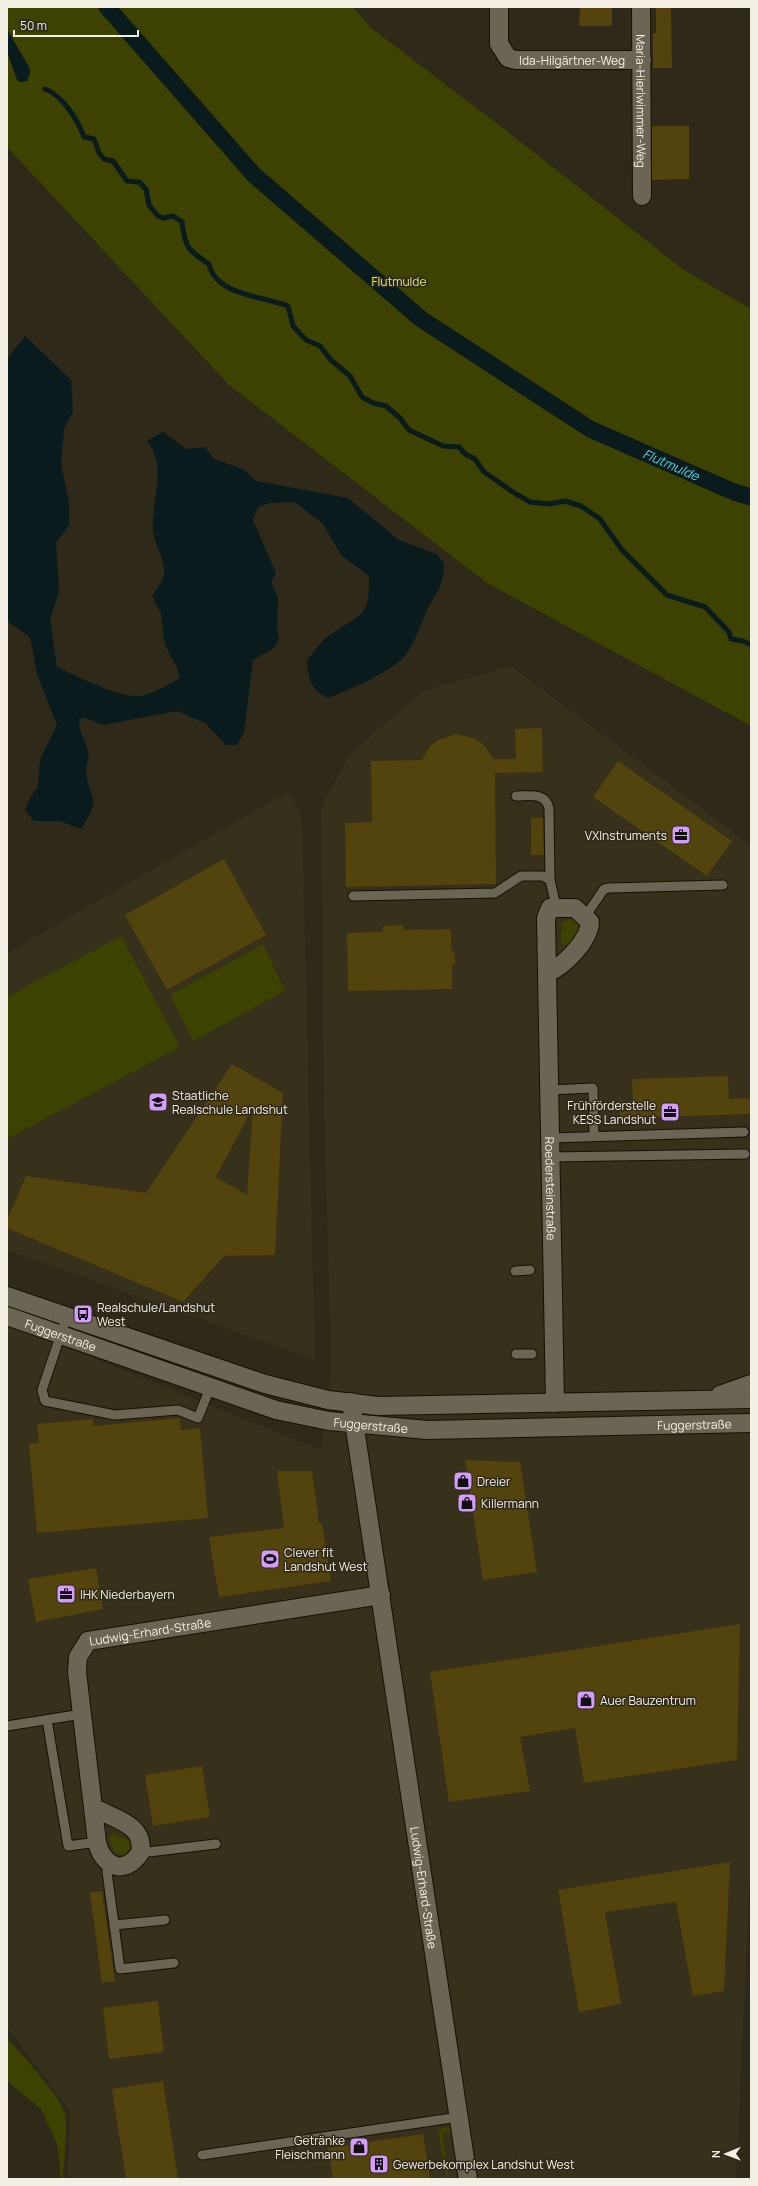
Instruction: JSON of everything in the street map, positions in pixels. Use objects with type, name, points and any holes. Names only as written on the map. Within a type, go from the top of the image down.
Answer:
[{"type":"street","name":"Ida-Hilgärtner-Weg","points":[[499,7],[499,44],[508,58],[516,60],[642,60]]},
{"type":"street","name":"Maria-Hierlwimmer-Weg","points":[[641,7],[642,196]]},
{"type":"street","points":[[547,973],[584,942],[590,931],[590,922],[575,908],[556,906]]},
{"type":"street","name":"Roedersteinstraße","points":[[555,1403],[546,918],[550,908],[556,906]]},
{"type":"street","name":"Fuggerstraße","points":[[7,1296],[265,1384],[328,1400],[378,1406],[751,1399]]},
{"type":"street","name":"Fuggerstraße","points":[[7,1316],[276,1410],[329,1421],[427,1430],[751,1423]]},
{"type":"street","points":[[706,1400],[751,1384]]},
{"type":"street","name":"Ludwig-Erhard-Straße","points":[[351,1402],[468,2179]]},
{"type":"street","name":"Ludwig-Erhard-Straße","points":[[108,1863],[102,1858],[97,1842],[77,1672],[78,1657],[88,1641],[381,1595]]},
{"type":"street","points":[[93,1807],[126,1823],[137,1832],[141,1846],[140,1853],[136,1859],[122,1866],[108,1863]]},
{"type":"lane","points":[[516,796],[542,796],[547,801],[550,808],[550,880],[556,906]]},
{"type":"lane","points":[[353,896],[495,893],[521,876],[543,876],[550,880]]},
{"type":"lane","points":[[585,917],[604,889],[723,885]]},
{"type":"lane","points":[[550,1090],[593,1088],[594,1136]]},
{"type":"lane","points":[[551,1138],[744,1132]]},
{"type":"lane","points":[[551,1157],[745,1154]]},
{"type":"lane","points":[[515,1271],[530,1270]]},
{"type":"lane","points":[[67,1316],[42,1390],[45,1401],[115,1415],[178,1410],[198,1418],[210,1388]]},
{"type":"lane","points":[[516,1354],[532,1354]]},
{"type":"lane","points":[[7,1726],[82,1714]]},
{"type":"lane","points":[[47,1720],[68,1846],[97,1842]]},
{"type":"lane","points":[[140,1853],[216,1844]]},
{"type":"lane","points":[[108,1863],[107,1872],[120,1969],[174,1964]]},
{"type":"lane","points":[[114,1925],[165,1920]]},
{"type":"lane","points":[[202,2155],[458,2117]]},
{"type":"shaded area","points":[[7,29],[29,67],[30,73],[27,81],[20,82],[17,80],[7,51]]},
{"type":"shaded area","points":[[25,336],[71,380],[73,411],[64,429],[61,465],[69,502],[69,525],[56,543],[59,592],[50,619],[57,667],[108,690],[138,696],[148,694],[180,678],[177,668],[165,645],[161,614],[152,596],[162,581],[164,569],[162,558],[155,542],[153,530],[158,472],[157,461],[147,441],[163,432],[186,449],[205,447],[214,459],[245,470],[256,481],[348,498],[399,540],[436,554],[444,563],[443,578],[412,645],[403,658],[384,672],[328,698],[317,691],[311,683],[308,673],[307,660],[327,637],[362,613],[368,600],[369,576],[341,555],[323,524],[295,502],[270,503],[258,507],[253,520],[276,573],[271,582],[278,597],[277,630],[279,639],[274,648],[253,660],[244,732],[237,745],[226,745],[205,723],[177,711],[103,725],[86,718],[79,719],[81,732],[87,747],[88,758],[86,770],[93,799],[93,804],[88,818],[81,829],[60,821],[34,821],[25,810],[31,796],[38,787],[40,759],[57,725],[37,674],[30,637],[10,623],[7,618],[7,359]]},
{"type":"shaded area","points":[[511,666],[751,845],[751,1853],[736,2179],[68,2179],[70,2111],[7,2027],[7,1323],[321,1450],[331,1370],[323,1051],[321,806],[352,752],[423,691]]},
{"type":"shaded area","name":"Staatliche Realschule Landshut","points":[[288,792],[302,817],[315,1360],[7,1250],[7,953]]},
{"type":"green space","name":"Flutmulde","points":[[7,7],[353,7],[370,27],[508,132],[684,270],[751,309],[751,726],[487,583],[229,385],[7,147]]},
{"type":"green space","points":[[573,918],[579,924],[578,931],[575,938],[569,943],[563,945],[560,941],[563,922]]},
{"type":"green space","points":[[121,936],[180,1047],[7,1139],[7,997]]},
{"type":"green space","points":[[263,944],[285,991],[193,1041],[170,995]]},
{"type":"green space","points":[[113,1833],[129,1841],[130,1849],[125,1855],[115,1853],[109,1838]]},
{"type":"green space","points":[[7,2039],[40,2075],[56,2097],[65,2114],[66,2146],[63,2179],[61,2179],[57,2144],[41,2109],[7,2081]]},
{"type":"green space","points":[[452,2126],[453,2132],[442,2133],[449,2179],[446,2179],[438,2129]]},
{"type":"building","points":[[580,7],[612,7],[612,26],[579,26]]},
{"type":"building","points":[[656,7],[671,7],[672,68],[653,68],[653,33],[656,33]]},
{"type":"building","points":[[652,126],[689,126],[689,179],[652,180]]},
{"type":"building","points":[[542,728],[543,772],[495,773],[496,884],[346,887],[345,823],[372,822],[371,761],[422,760],[430,746],[438,740],[457,734],[476,739],[484,745],[493,759],[516,759],[515,729]]},
{"type":"building","points":[[618,761],[732,841],[707,876],[593,797]]},
{"type":"building","points":[[531,818],[543,818],[544,855],[531,855]]},
{"type":"building","points":[[224,859],[266,935],[167,990],[125,915]]},
{"type":"building","points":[[403,925],[403,930],[451,929],[451,951],[454,951],[455,958],[455,965],[452,965],[452,989],[348,991],[347,933],[383,932],[383,926]]},
{"type":"building","points":[[232,1064],[283,1093],[275,1255],[224,1256],[183,1302],[7,1228],[7,1220],[26,1176],[146,1193]],"holes":[[[253,1107],[247,1195],[216,1177]]]},
{"type":"building","points":[[728,1076],[729,1099],[751,1098],[751,1114],[620,1118],[619,1101],[633,1101],[632,1079]]},
{"type":"building","points":[[180,1418],[181,1430],[200,1428],[208,1518],[37,1533],[29,1444],[39,1443],[37,1424],[93,1419],[93,1426]]},
{"type":"building","points":[[465,1460],[520,1462],[537,1572],[483,1580]]},
{"type":"building","name":"Clever fit Landshut West","points":[[277,1471],[312,1471],[319,1523],[322,1523],[331,1581],[219,1597],[209,1537],[284,1528]]},
{"type":"building","name":"IHK Niederbayern","points":[[96,1568],[103,1609],[36,1622],[28,1579]]},
{"type":"building","name":"Auer Bauzentrum","points":[[740,1624],[737,1760],[584,1783],[575,1728],[520,1737],[530,1791],[449,1802],[430,1672]]},
{"type":"building","points":[[202,1766],[210,1817],[153,1826],[145,1775]]},
{"type":"building","points":[[730,1862],[724,1991],[693,1996],[676,1902],[605,1912],[621,2004],[579,2012],[558,1890]]},
{"type":"building","points":[[102,1891],[115,1981],[102,1983],[90,1893]]},
{"type":"building","points":[[158,2001],[164,2052],[109,2059],[103,2008]]},
{"type":"building","points":[[163,2081],[178,2179],[126,2179],[112,2089]]},
{"type":"building","name":"Gewerbekomplex Landshut West","points":[[423,2134],[430,2179],[333,2179],[328,2148]]},
{"type":"waterway","name":"Flutmulde","points":[[107,7],[254,175],[421,319],[590,429],[734,492],[751,497]]},
{"type":"waterway","points":[[45,89],[51,92],[69,109],[78,123],[84,137],[94,139],[99,153],[104,159],[113,161],[127,181],[139,182],[146,189],[149,205],[158,216],[163,218],[173,216],[182,222],[186,243],[189,248],[209,264],[213,275],[221,283],[230,289],[288,306],[293,326],[306,340],[320,346],[331,360],[350,376],[362,397],[373,403],[386,406],[400,418],[409,430],[443,446],[459,447],[465,454],[475,459],[484,472],[530,502],[550,504],[565,501],[581,506],[600,519],[622,550],[667,595],[705,607],[729,632],[731,639],[743,641],[751,645]]},
{"type":"place","name":"VXInstruments","points":[[681,835]]},
{"type":"place","name":"Staatliche Realschule Landshut","points":[[158,1102]]},
{"type":"place","name":"Frühförderstelle KESS Landshut","points":[[670,1112]]},
{"type":"place","name":"Realschule/Landshut West","points":[[83,1314]]},
{"type":"place","name":"Dreier","points":[[463,1481]]},
{"type":"place","name":"Killermann","points":[[467,1503]]},
{"type":"place","name":"Clever fit Landshut West","points":[[270,1559]]},
{"type":"place","name":"IHK Niederbayern","points":[[66,1594]]},
{"type":"place","name":"Auer Bauzentrum","points":[[586,1700]]},
{"type":"place","name":"Getränke Fleischmann","points":[[359,2147]]},
{"type":"place","name":"Gewerbekomplex Landshut West","points":[[379,2164]]}]
